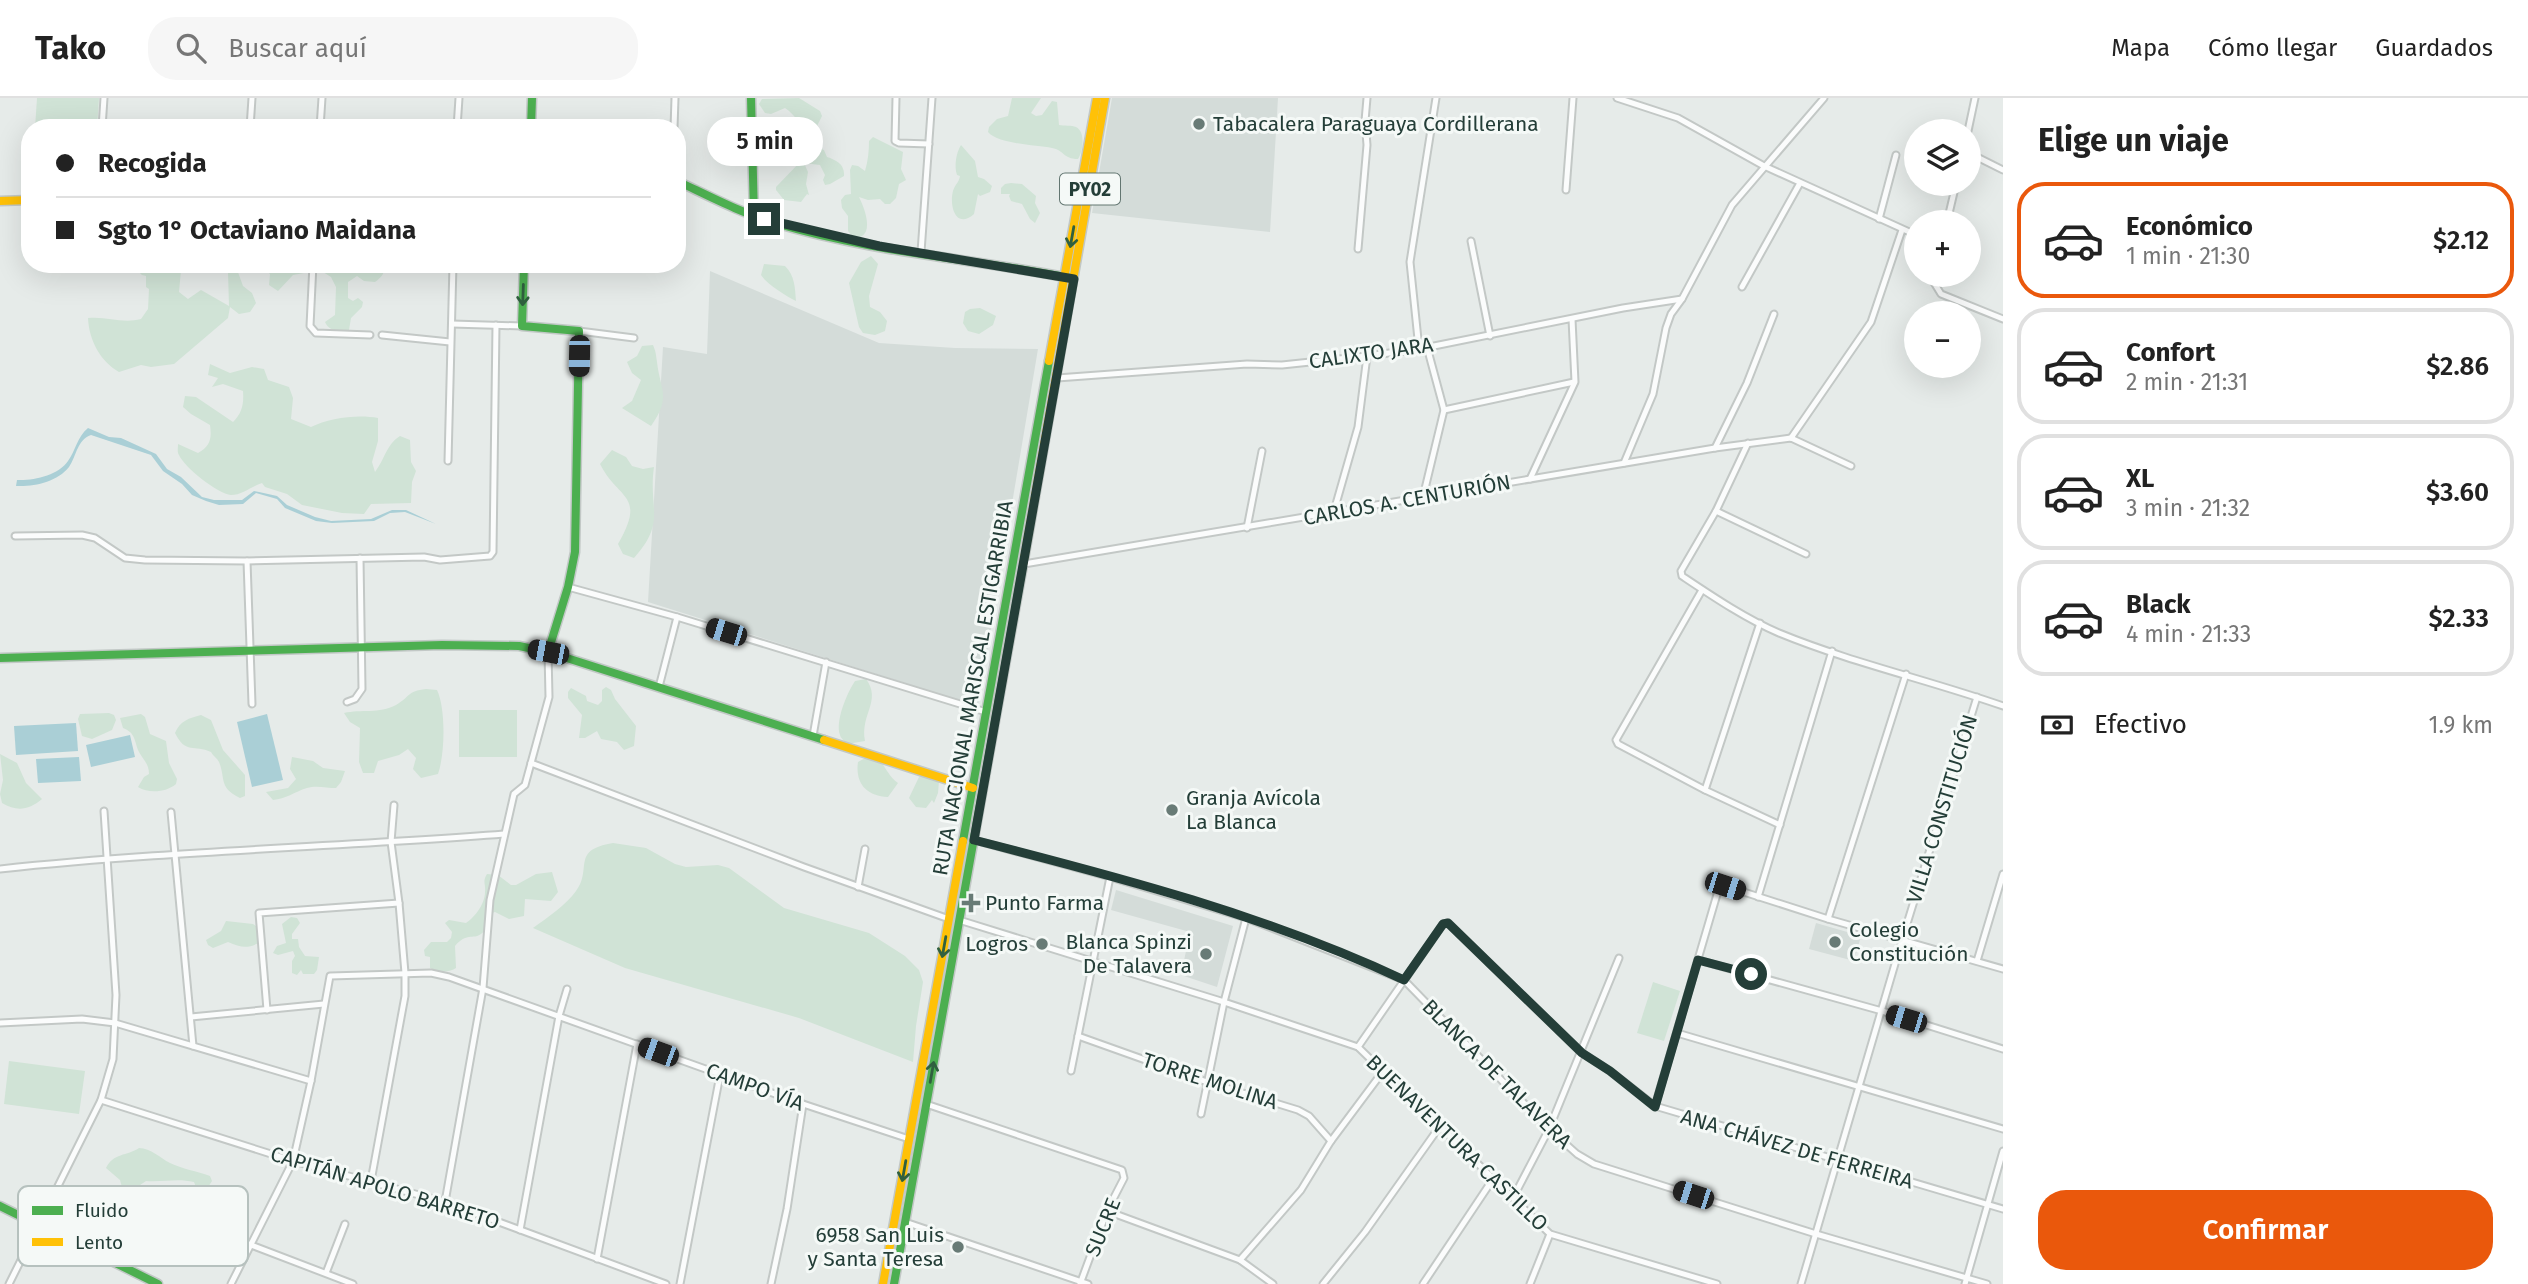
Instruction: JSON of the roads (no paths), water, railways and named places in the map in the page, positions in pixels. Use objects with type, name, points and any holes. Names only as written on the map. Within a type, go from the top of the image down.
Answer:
[{"type":"main road","points":[[531,119],[532,98]]},
{"type":"main road","points":[[751,98],[754,216]]},
{"type":"main road","name":"RUTA NACIONAL MARISCAL ESTIGARRIBIA","points":[[894,1284],[1057,378],[1069,278],[1097,98]]},
{"type":"main road","name":"RUTA NACIONAL MARISCAL ESTIGARRIBIA","points":[[883,1284],[986,712],[1105,98]]},
{"type":"main road","points":[[686,185],[754,216],[821,234],[1069,278]]},
{"type":"main road","points":[[0,201],[21,200]]},
{"type":"main road","points":[[524,273],[522,326],[579,331],[575,552],[568,587],[548,652]]},
{"type":"main road","points":[[0,657],[442,645],[506,646],[548,652],[973,788]]},
{"type":"main road","points":[[0,1206],[18,1215]]},
{"type":"main road","points":[[121,1266],[158,1284]]},
{"type":"street","points":[[103,119],[104,98]]},
{"type":"street","points":[[251,119],[252,98]]},
{"type":"street","points":[[321,119],[322,98]]},
{"type":"street","points":[[458,119],[459,98]]},
{"type":"street","points":[[674,119],[675,98]]},
{"type":"street","points":[[896,98],[895,141],[899,144],[929,144]]},
{"type":"street","points":[[921,253],[932,98]]},
{"type":"street","points":[[1358,249],[1367,145],[1367,98]]},
{"type":"street","points":[[1419,349],[1410,262],[1436,98]]},
{"type":"street","points":[[1566,190],[1573,98]]},
{"type":"street","points":[[1618,98],[1678,118],[1764,166],[1902,230],[1871,322],[1791,439],[1851,466]]},
{"type":"street","points":[[1646,107],[1648,98]]},
{"type":"street","points":[[1624,463],[1653,394],[1668,320],[1732,205],[1824,98]]},
{"type":"street","points":[[1971,119],[1975,98]]},
{"type":"street","points":[[1879,219],[1896,155]]},
{"type":"street","points":[[1981,159],[2003,170]]},
{"type":"street","points":[[1742,287],[1800,183]]},
{"type":"street","points":[[1471,241],[1490,335]]},
{"type":"street","points":[[313,273],[310,326],[316,333],[370,335]]},
{"type":"street","points":[[448,461],[453,273]]},
{"type":"street","points":[[1938,287],[1941,294],[2003,319]]},
{"type":"street","name":"CALIXTO JARA","points":[[1057,378],[1247,364],[1282,365],[1367,356],[1419,349],[1682,299]]},
{"type":"street","points":[[1715,448],[1747,383],[1774,314]]},
{"type":"street","points":[[1530,479],[1575,382],[1572,318]]},
{"type":"street","points":[[452,324],[522,326]]},
{"type":"street","points":[[15,536],[95,538],[125,558],[247,561],[485,558],[493,552],[495,325]]},
{"type":"street","points":[[579,331],[634,338]]},
{"type":"street","points":[[382,335],[450,342]]},
{"type":"street","points":[[1423,497],[1444,410],[1427,347]]},
{"type":"street","points":[[1334,511],[1358,427],[1367,356]]},
{"type":"street","points":[[1444,410],[1575,382]]},
{"type":"street","name":"CARLOS A. CENTURIÓN","points":[[1024,565],[1715,448],[1791,439]]},
{"type":"street","points":[[1748,443],[1716,510],[1681,571],[1682,576],[1778,632],[1860,662],[2003,706]]},
{"type":"street","points":[[1247,528],[1262,451]]},
{"type":"street","points":[[1716,510],[1806,554]]},
{"type":"street","points":[[347,702],[355,699],[362,689],[360,558]]},
{"type":"street","points":[[247,561],[251,705]]},
{"type":"street","points":[[568,587],[677,617],[986,712]]},
{"type":"street","points":[[1702,590],[1616,740],[1618,744],[1705,790],[1780,825]]},
{"type":"street","points":[[659,687],[677,617]]},
{"type":"street","points":[[1705,790],[1760,622]]},
{"type":"street","points":[[1758,897],[1832,650]]},
{"type":"street","points":[[445,1202],[483,988],[490,900],[514,794],[524,785],[549,696],[548,652]]},
{"type":"street","points":[[813,736],[826,663]]},
{"type":"street","points":[[1828,919],[1906,674]]},
{"type":"street","name":"VILLA CONSTITUCIÓN","points":[[1801,1284],[1977,697]]},
{"type":"street","points":[[531,763],[949,919]]},
{"type":"street","points":[[371,1181],[405,996],[399,903],[391,842],[394,805]]},
{"type":"street","points":[[58,1186],[101,1100],[113,1059],[116,995],[104,811]]},
{"type":"street","points":[[171,813],[192,1046]]},
{"type":"street","points":[[0,869],[107,858],[504,834]]},
{"type":"street","name":"BLANCA DE TALAVERA","points":[[974,840],[1246,918],[1404,980],[1549,1129],[1577,1154],[1594,1164],[1966,1281],[1987,1284]]},
{"type":"street","points":[[858,887],[865,849]]},
{"type":"street","points":[[1977,961],[2003,874]]},
{"type":"street","points":[[1071,1071],[1110,877]]},
{"type":"street","points":[[1655,1107],[1718,891],[1725,886],[1828,919],[2003,969]]},
{"type":"street","points":[[267,1010],[259,913],[399,903]]},
{"type":"street","points":[[1201,1114],[1224,1002],[1246,918]]},
{"type":"street","name":"BUENAVENTURA CASTILLO","points":[[959,920],[1224,1002],[1358,1047],[1550,1234],[1717,1284]]},
{"type":"street","name":"ANA CHÁVEZ DE FERREIRA","points":[[1404,980],[1443,924],[1448,923],[1582,1053],[1610,1071],[1655,1107],[2003,1209]]},
{"type":"street","points":[[1513,1198],[1549,1129],[1619,958]]},
{"type":"street","points":[[1698,960],[1882,1011],[2003,1049]]},
{"type":"street","name":"CAMPO VÍA","points":[[324,1004],[330,976],[432,973],[483,988],[720,1075],[909,1139]]},
{"type":"street","points":[[1358,1047],[1404,980]]},
{"type":"street","points":[[520,1230],[559,1016],[567,989]]},
{"type":"street","points":[[191,1017],[324,1004],[311,1081],[293,1161],[248,1250]]},
{"type":"street","points":[[0,1023],[82,1019],[115,1023],[311,1081]]},
{"type":"street","points":[[1676,1033],[2003,1129]]},
{"type":"street","name":"TORRE MOLINA","points":[[1078,1036],[1309,1116],[1331,1141]]},
{"type":"street","points":[[597,1259],[637,1044]]},
{"type":"street","points":[[1240,1260],[1301,1190],[1331,1141],[1384,1070]]},
{"type":"street","points":[[680,1284],[720,1075]]},
{"type":"street","name":"CAPITÁN APOLO BARRETO","points":[[101,1100],[293,1161],[445,1202],[666,1284]]},
{"type":"street","points":[[771,1284],[785,1220],[803,1104]]},
{"type":"street","name":"SUCRE","points":[[926,1104],[1122,1170],[1124,1178],[1107,1211],[1083,1283]]},
{"type":"street","points":[[1323,1284],[1366,1233],[1440,1126]]},
{"type":"street","points":[[1966,1281],[2003,1151]]},
{"type":"street","points":[[1423,1284],[1493,1179]]},
{"type":"street","points":[[1107,1211],[1240,1260],[1273,1284]]},
{"type":"street","points":[[905,1221],[1083,1283]]},
{"type":"street","points":[[326,1273],[345,1224]]},
{"type":"street","points":[[1530,1284],[1550,1234]]},
{"type":"street","points":[[248,1243],[353,1284]]},
{"type":"street","points":[[9,1284],[18,1266]]},
{"type":"street","points":[[231,1284],[240,1266]]},
{"type":"water","points":[[88,428],[109,437],[121,438],[156,454],[167,469],[181,477],[202,497],[242,500],[254,491],[277,496],[287,505],[331,521],[371,519],[392,510],[406,510],[436,524],[405,512],[390,513],[374,521],[332,523],[316,521],[285,508],[277,499],[256,493],[243,504],[219,505],[192,495],[163,471],[151,455],[91,435],[83,440],[64,472],[52,480],[30,486],[16,486],[17,480],[45,476],[64,466],[81,435]]},
{"type":"water","points":[[267,714],[283,780],[252,787],[237,722]]},
{"type":"water","points":[[76,723],[78,751],[16,755],[14,726]]},
{"type":"water","points":[[130,735],[135,757],[91,767],[86,745]]},
{"type":"water","points":[[79,757],[81,781],[38,783],[36,759]]},
{"type":"place","name":"Tabacalera Paraguaya Cordillerana","points":[[1199,124]]},
{"type":"place","name":"Granja Avícola La Blanca","points":[[1172,810]]},
{"type":"place","name":"Punto Farma","points":[[971,903]]},
{"type":"place","name":"Colegio Constitución","points":[[1835,942]]},
{"type":"place","name":"Logros","points":[[1042,944]]},
{"type":"place","name":"Blanca Spinzi De Talavera","points":[[1206,954]]},
{"type":"place","name":"6958 San Luis y Santa Teresa","points":[[958,1247]]}]
